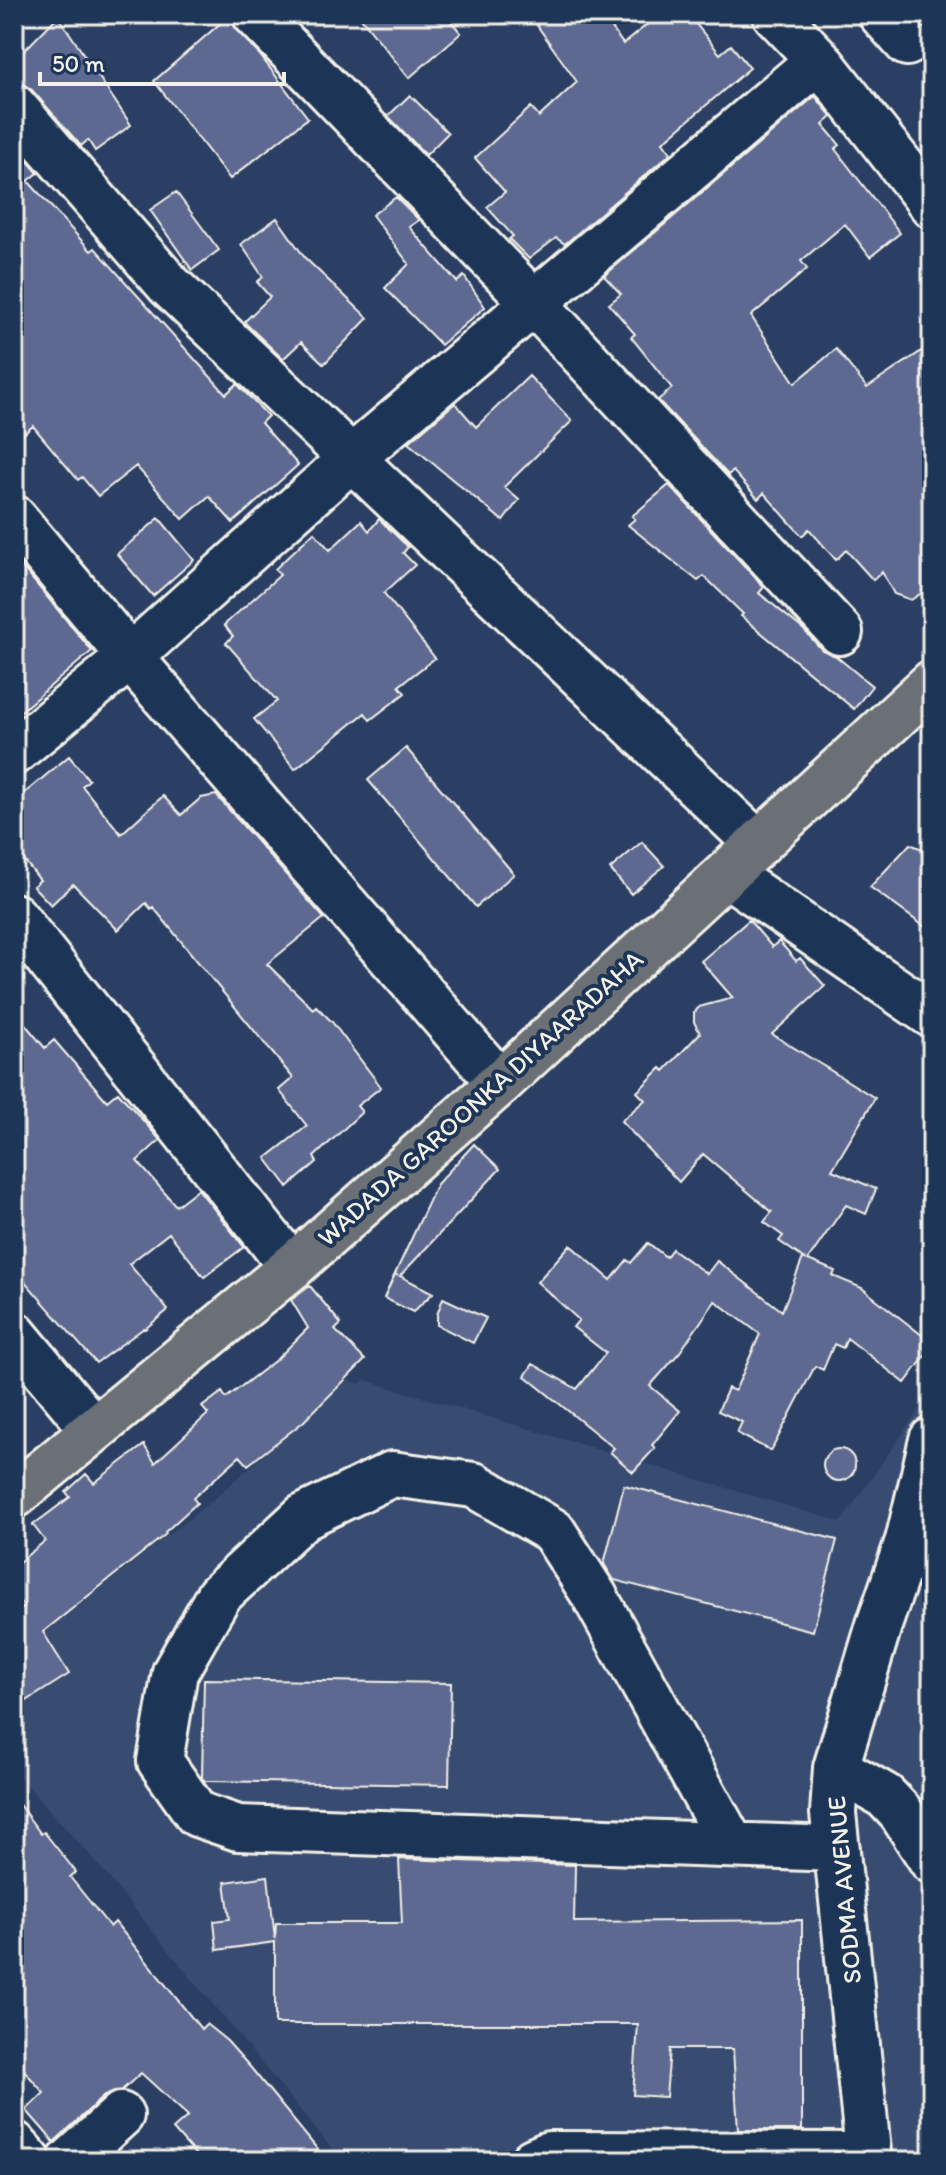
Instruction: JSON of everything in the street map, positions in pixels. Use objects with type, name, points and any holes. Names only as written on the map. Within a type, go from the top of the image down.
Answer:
[{"type":"main road","name":"WADADA GAROONKA DIYAARADAHA","points":[[14,1496],[292,1267],[500,1083],[932,683]]},
{"type":"street","points":[[255,14],[535,304],[840,632]]},
{"type":"street","points":[[775,14],[819,60],[932,205]]},
{"type":"street","points":[[14,752],[130,657],[353,457],[819,60]]},
{"type":"street","points":[[14,107],[169,285],[353,457],[743,859],[932,1015]]},
{"type":"street","points":[[14,518],[130,657],[500,1083]]},
{"type":"street","points":[[14,916],[292,1267]]},
{"type":"street","points":[[14,1334],[93,1429]]},
{"type":"street","name":"SODMA AVENUE","points":[[869,2158],[833,1813],[836,1768],[908,1541],[932,1440]]},
{"type":"street","points":[[732,1845],[594,1595],[553,1531],[474,1485],[392,1474],[303,1517],[219,1595],[175,1672],[160,1761],[197,1814],[238,1828],[837,1849]]},
{"type":"street","points":[[836,1768],[885,1796],[901,1813],[932,1861]]},
{"type":"street","points":[[70,2161],[121,2115]]},
{"type":"street","points":[[14,2144],[29,2161]]},
{"type":"street","points":[[533,2161],[549,2154],[869,2158]]},
{"type":"shaded area","points":[[348,1380],[360,1384],[365,1380],[841,1522],[932,1391],[932,2161],[342,2161],[90,1855],[14,1771],[14,1657],[215,1498]]},
{"type":"building","points":[[231,14],[237,31],[259,54],[308,118],[230,179],[154,81]]},
{"type":"building","points":[[358,14],[445,14],[461,33],[409,78]]},
{"type":"building","points":[[529,14],[602,14],[623,44],[660,14],[688,14],[720,54],[731,45],[750,68],[663,142],[671,153],[565,244],[556,238],[529,259],[509,239],[513,236],[487,207],[505,192],[475,158],[531,107],[539,117],[577,82]]},
{"type":"building","points":[[58,16],[131,125],[95,151],[88,140],[81,146],[32,90],[14,83],[14,61]]},
{"type":"building","points":[[410,95],[448,133],[426,155],[388,116]]},
{"type":"building","points":[[815,96],[832,117],[823,125],[840,145],[835,149],[900,233],[870,257],[845,224],[801,261],[807,269],[751,316],[795,383],[836,349],[867,388],[932,344],[932,573],[926,590],[911,600],[894,594],[882,572],[873,580],[846,550],[836,560],[809,529],[802,536],[764,493],[758,499],[733,471],[728,475],[658,400],[672,388],[631,337],[635,334],[609,304],[621,294],[604,276]]},
{"type":"building","points":[[14,145],[38,173],[28,181],[91,251],[95,248],[226,394],[237,384],[268,416],[261,423],[298,465],[233,523],[209,496],[183,519],[136,466],[98,496],[82,477],[78,480],[33,426],[14,442]]},
{"type":"building","points":[[176,192],[219,250],[192,270],[150,210]]},
{"type":"building","points":[[396,197],[419,220],[409,227],[457,282],[464,276],[485,307],[441,345],[385,288],[409,264],[372,215]]},
{"type":"building","points":[[277,218],[305,258],[368,318],[324,364],[301,342],[283,359],[244,322],[270,297],[257,282],[263,277],[241,244]]},
{"type":"building","points":[[529,376],[572,421],[504,487],[519,500],[503,521],[408,443],[455,403],[476,427]]},
{"type":"building","points":[[669,485],[764,587],[759,593],[804,630],[822,650],[836,656],[872,686],[854,709],[741,616],[743,614],[704,576],[698,581],[628,525],[635,519],[632,516]]},
{"type":"building","points":[[159,518],[194,560],[153,596],[117,554]]},
{"type":"building","points":[[379,519],[408,547],[403,553],[415,565],[384,593],[435,658],[399,686],[405,693],[370,720],[365,713],[295,769],[254,719],[277,701],[226,643],[233,636],[224,625],[280,575],[275,569],[314,532],[330,550],[361,521],[369,531]]},
{"type":"building","points":[[14,557],[92,651],[14,717]]},
{"type":"building","points":[[406,748],[514,874],[476,907],[368,780]]},
{"type":"building","points":[[69,756],[89,780],[82,786],[121,834],[163,796],[181,815],[201,798],[216,795],[324,918],[267,964],[313,1009],[316,1006],[332,1022],[381,1087],[357,1106],[362,1112],[314,1157],[317,1162],[288,1187],[266,1158],[307,1126],[279,1090],[293,1078],[153,907],[151,909],[146,903],[118,930],[73,884],[51,905],[33,886],[40,880],[14,848],[14,802]]},
{"type":"building","points":[[642,842],[664,866],[631,894],[610,869]]},
{"type":"building","points":[[910,844],[932,853],[932,932],[870,887]]},
{"type":"building","points":[[749,920],[772,947],[779,941],[796,961],[800,958],[825,986],[772,1034],[875,1098],[832,1170],[876,1189],[866,1214],[846,1205],[808,1260],[835,1271],[833,1276],[862,1288],[932,1343],[932,1347],[905,1383],[847,1338],[843,1348],[834,1344],[823,1370],[815,1366],[771,1451],[737,1433],[742,1422],[718,1411],[728,1388],[735,1391],[760,1334],[715,1301],[680,1352],[650,1386],[680,1411],[652,1445],[655,1448],[633,1472],[610,1452],[614,1448],[525,1376],[533,1364],[577,1389],[606,1353],[573,1327],[579,1320],[537,1282],[570,1245],[611,1280],[627,1260],[631,1263],[648,1243],[666,1257],[672,1249],[707,1274],[717,1261],[782,1311],[803,1258],[806,1260],[779,1241],[783,1236],[764,1222],[772,1212],[703,1154],[679,1182],[621,1121],[645,1100],[637,1092],[661,1068],[664,1071],[700,1033],[694,1022],[694,1013],[699,1007],[733,998],[701,961]]},
{"type":"building","points":[[14,1011],[45,1048],[54,1040],[107,1101],[118,1092],[160,1140],[137,1161],[176,1206],[198,1189],[244,1247],[204,1277],[169,1233],[129,1264],[168,1310],[96,1363],[14,1269]]},
{"type":"building","points":[[474,1144],[500,1169],[400,1276],[433,1293],[413,1312],[384,1298],[437,1184]]},
{"type":"building","points":[[310,1286],[341,1324],[335,1330],[365,1360],[303,1422],[248,1465],[240,1456],[193,1498],[197,1503],[166,1534],[43,1632],[69,1674],[14,1709],[14,1615],[24,1607],[14,1595],[14,1566],[45,1541],[33,1525],[70,1497],[66,1492],[86,1474],[94,1483],[144,1445],[155,1463],[208,1414],[202,1407],[222,1392],[226,1398],[277,1359],[308,1328],[291,1300]]},
{"type":"building","points":[[443,1298],[486,1318],[473,1343],[437,1325]]},
{"type":"building","points":[[839,1449],[850,1454],[855,1465],[850,1476],[839,1481],[828,1476],[823,1465],[828,1454]]},
{"type":"building","points":[[624,1485],[837,1540],[813,1631],[614,1580],[604,1564]]},
{"type":"building","points":[[204,1679],[451,1683],[449,1785],[205,1781],[202,1778]]},
{"type":"building","points":[[14,1798],[41,1834],[44,1832],[76,1872],[70,1877],[110,1927],[115,1922],[201,2029],[206,2024],[227,2041],[327,2161],[201,2161],[173,2129],[188,2116],[141,2073],[121,2091],[104,2096],[54,2142],[26,2110],[44,2093],[14,2059]]},
{"type":"building","points":[[399,1859],[575,1865],[574,1922],[802,1920],[802,2130],[738,2130],[733,2049],[670,2049],[666,2097],[633,2095],[638,2024],[275,2024],[275,1942],[217,1950],[214,1921],[230,1919],[225,1882],[268,1876],[275,1939],[276,1923],[402,1923]]}]
